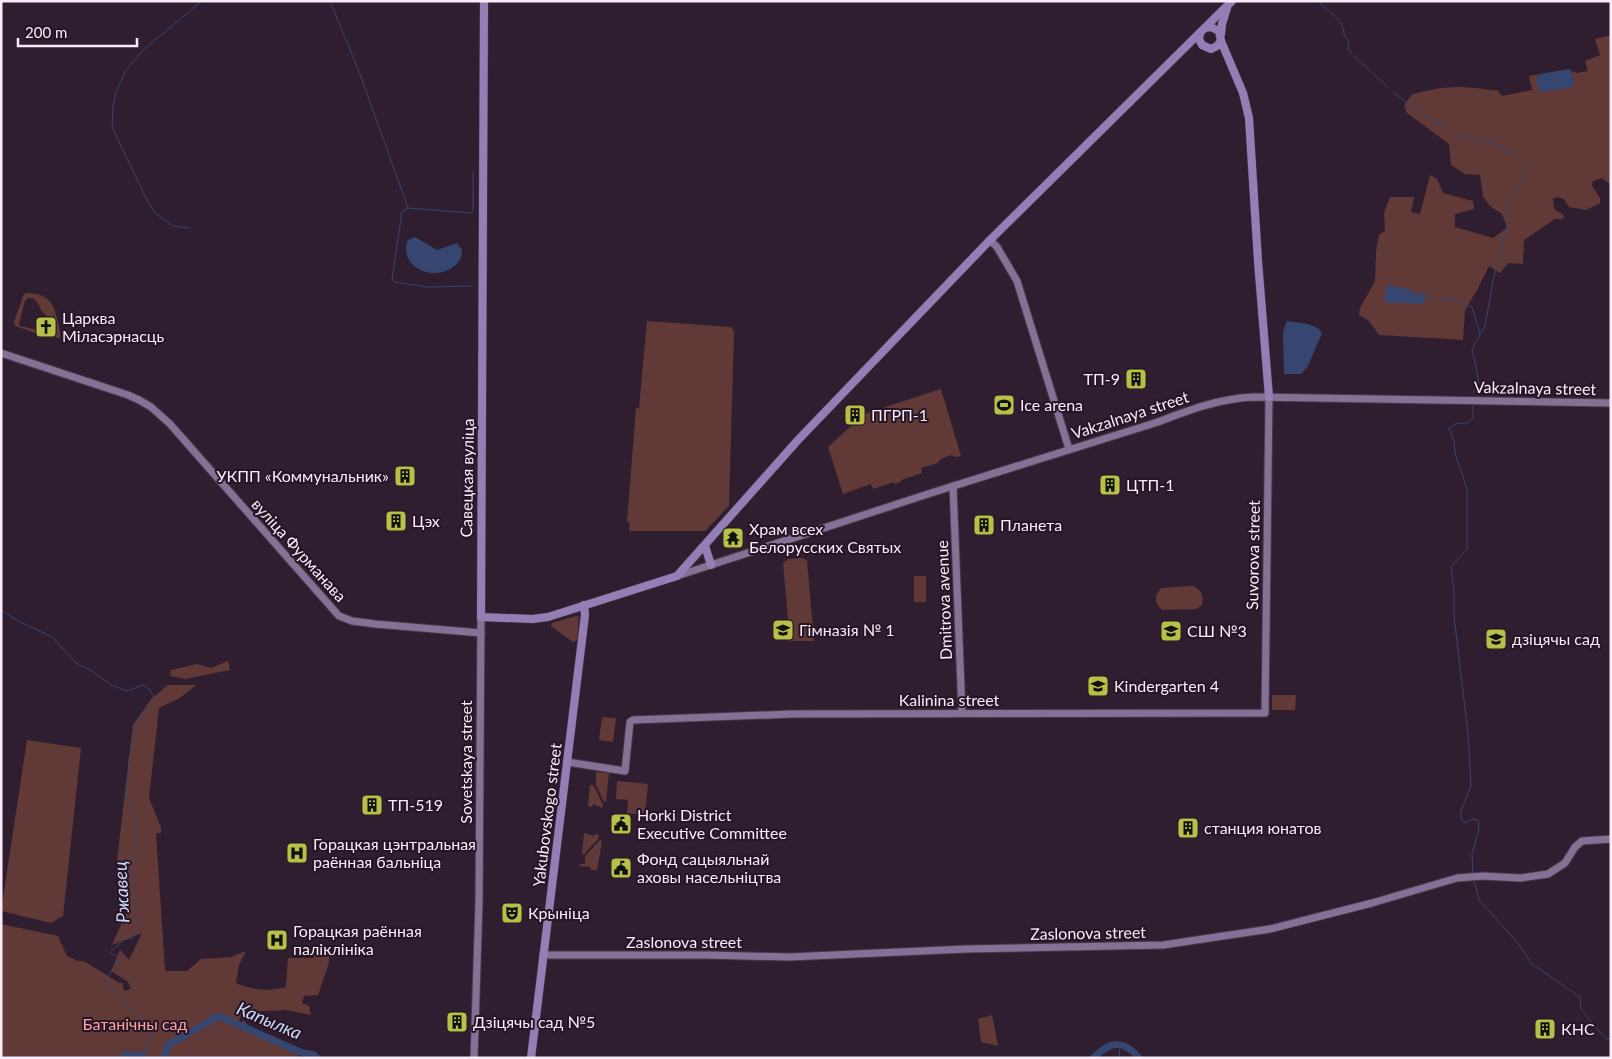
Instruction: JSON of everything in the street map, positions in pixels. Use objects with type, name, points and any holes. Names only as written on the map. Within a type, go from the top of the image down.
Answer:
[{"type":"main road","name":"Савецкая вуліца","points":[[481,617],[484,1]]},
{"type":"main road","points":[[481,617],[548,617],[677,576],[785,454],[990,240],[1231,3]]},
{"type":"main road","points":[[1180,53],[1196,48],[1217,46],[1221,38],[1225,15],[1231,3]]},
{"type":"main road","points":[[1232,67],[1218,53],[1208,48],[1199,39],[1203,31],[1214,27],[1221,38],[1243,93],[1249,118],[1269,397]]},
{"type":"main road","points":[[990,240],[997,247],[1017,281],[1069,449]]},
{"type":"main road","name":"вуліца Фурманава","points":[[1,354],[139,400],[162,416],[340,616],[360,622],[481,633]]},
{"type":"main road","name":"Vakzalnaya street","points":[[677,576],[953,486],[1158,422],[1211,403],[1245,397],[1269,397],[1611,403]]},
{"type":"main road","name":"Suvorova street","points":[[1265,714],[1269,397]]},
{"type":"main road","name":"Dmitrova avenue","points":[[953,486],[962,712]]},
{"type":"main road","points":[[705,546],[711,565]]},
{"type":"main road","name":"Yakubovskogo street","points":[[531,1058],[585,615],[584,606]]},
{"type":"main road","name":"Sovetskaya street","points":[[474,1058],[479,902],[481,617]]},
{"type":"main road","name":"Kalinina street","points":[[567,762],[625,771],[630,722],[633,720],[751,714],[962,712],[1265,714]]},
{"type":"main road","name":"Zaslonova street","points":[[543,955],[789,957],[966,949],[1163,945],[1270,930],[1457,878],[1521,878],[1548,874],[1564,863],[1575,847],[1582,841],[1611,839]]},
{"type":"green space","points":[[1611,35],[1611,185],[1602,178],[1593,181],[1592,186],[1600,198],[1600,203],[1586,210],[1569,207],[1564,199],[1557,197],[1553,199],[1554,209],[1564,215],[1563,219],[1555,219],[1524,240],[1523,264],[1508,263],[1500,273],[1489,266],[1465,310],[1463,340],[1379,335],[1369,321],[1359,315],[1360,308],[1375,281],[1376,251],[1379,235],[1385,231],[1384,213],[1390,197],[1414,197],[1411,212],[1420,214],[1430,175],[1437,179],[1443,193],[1473,201],[1474,209],[1455,214],[1455,227],[1493,238],[1507,228],[1502,214],[1490,206],[1483,196],[1480,175],[1465,174],[1451,165],[1449,144],[1407,113],[1404,106],[1411,95],[1434,89],[1458,87],[1497,90],[1502,96],[1532,90],[1529,76],[1540,74],[1537,77],[1574,82],[1571,71],[1577,73],[1588,71],[1585,61],[1600,55],[1595,39]]},
{"type":"green space","points":[[26,293],[34,293],[49,300],[58,322],[60,338],[55,336],[53,319],[42,311],[33,298],[28,298],[25,301],[19,323],[20,326],[38,330],[38,334],[15,326],[14,322],[23,296]]},
{"type":"green space","points":[[647,321],[731,327],[734,331],[729,506],[705,531],[629,531],[630,522],[627,522],[636,408],[639,408]]},
{"type":"green space","points":[[941,389],[961,456],[951,455],[941,459],[938,463],[921,468],[922,473],[895,484],[894,482],[873,489],[871,484],[843,494],[828,447],[864,414]]},
{"type":"green space","points":[[802,558],[807,560],[814,641],[790,641],[783,563],[788,559]]},
{"type":"green space","points":[[914,576],[926,576],[926,602],[914,602]]},
{"type":"green space","points":[[1193,586],[1200,591],[1203,599],[1202,605],[1196,609],[1162,610],[1157,605],[1156,597],[1161,588]]},
{"type":"green space","points":[[576,616],[579,617],[577,640],[573,642],[551,626],[552,623]]},
{"type":"green space","points":[[228,661],[230,670],[185,679],[170,676],[171,670],[197,664],[211,668]]},
{"type":"green space","name":"Батанічны сад","points":[[168,685],[196,685],[180,698],[159,708],[149,798],[161,827],[161,833],[156,833],[165,971],[187,971],[201,959],[231,957],[246,951],[239,965],[236,983],[255,989],[267,990],[286,987],[288,958],[314,958],[314,953],[329,953],[329,963],[318,995],[304,996],[302,1003],[309,1006],[311,1015],[285,1010],[242,1012],[237,1026],[241,1028],[243,1020],[257,1035],[290,1050],[302,1058],[1,1058],[1,924],[58,936],[67,956],[78,961],[84,961],[119,983],[123,983],[125,991],[131,988],[127,981],[111,971],[120,950],[129,960],[142,933],[112,945],[126,913],[117,860],[133,725],[151,699]]},
{"type":"green space","points":[[1272,695],[1296,695],[1295,710],[1272,710]]},
{"type":"green space","points":[[602,717],[616,718],[613,742],[599,740]]},
{"type":"green space","points":[[27,740],[81,748],[63,916],[51,923],[1,911]]},
{"type":"green space","points":[[596,772],[609,773],[606,801],[604,802],[596,785]]},
{"type":"green space","points":[[617,781],[648,784],[645,815],[627,813],[628,800],[616,799]]},
{"type":"green space","points":[[590,785],[594,786],[603,805],[602,808],[593,804],[592,807],[588,806]]},
{"type":"green space","points":[[584,833],[594,836],[595,834],[599,835],[598,839],[582,854]]},
{"type":"green space","points":[[600,840],[602,841],[597,870],[579,866],[580,864],[585,864],[585,856]]},
{"type":"green space","points":[[992,1015],[998,1046],[981,1042],[978,1019]]},
{"type":"water","points":[[1569,69],[1574,82],[1573,87],[1540,92],[1536,80],[1540,74]]},
{"type":"water","points":[[415,237],[437,250],[457,243],[462,250],[460,259],[453,267],[442,272],[425,272],[412,263],[408,257],[406,249],[408,240]]},
{"type":"water","points":[[1387,285],[1412,290],[1412,293],[1425,294],[1424,304],[1384,302]]},
{"type":"water","points":[[1287,321],[1311,325],[1322,333],[1308,366],[1301,374],[1284,374],[1283,332]]},
{"type":"waterway","points":[[190,228],[173,226],[155,213],[112,127],[113,107],[116,92],[125,72],[142,51],[202,1]]},
{"type":"waterway","points":[[330,1],[360,74],[408,208],[471,213],[473,211],[473,171]]},
{"type":"waterway","points":[[1318,1],[1342,25],[1344,35],[1349,41],[1348,49],[1352,54]]},
{"type":"waterway","points":[[1354,56],[1388,87]]},
{"type":"waterway","points":[[1393,92],[1421,114],[1446,126],[1457,135],[1487,142],[1514,152],[1527,172],[1510,198],[1506,229],[1493,281],[1485,326],[1472,349],[1478,383],[1478,387],[1473,393]]},
{"type":"waterway","points":[[408,208],[402,212],[392,279],[395,282],[427,287],[472,286]]},
{"type":"waterway","points":[[1425,298],[1451,299],[1472,307],[1480,334]]},
{"type":"waterway","points":[[1472,403],[1473,416],[1471,420],[1465,424],[1452,425],[1449,428],[1467,489],[1467,549],[1451,567],[1454,591],[1454,616],[1468,734],[1471,785],[1461,811],[1461,819],[1466,823],[1472,819],[1478,820],[1479,829],[1472,854],[1473,875]]},
{"type":"waterway","name":"Ржавец","points":[[1,610],[18,621],[52,637],[76,663],[92,671],[111,685],[127,691],[143,685],[149,689],[155,698],[140,718],[129,758],[127,799],[137,818],[135,847],[130,868],[138,913],[137,926],[134,937],[123,940],[110,953],[119,958],[106,981],[127,1006],[152,1027],[151,1045],[147,1046],[143,1055]]},
{"type":"waterway","points":[[1474,879],[1479,900],[1517,942],[1532,964],[1580,997],[1581,1009],[1605,1038],[1611,1039]]},
{"type":"waterway","name":"Капылка","points":[[164,1058],[168,1045],[219,1016],[300,1052],[314,1055],[317,1058]]},
{"type":"waterway","points":[[1119,1058],[1120,1044]]},
{"type":"waterway","points":[[1093,1058],[1113,1045],[1123,1045],[1139,1058]]},
{"type":"waterway","name":"Капылка","points":[[122,1058],[126,1054],[132,1057],[140,1055],[146,1058]]},
{"type":"place","name":"Царква Міласэрнасць","points":[[46,327]]},
{"type":"place","name":"ТП-9","points":[[1136,379]]},
{"type":"place","name":"Ice arena","points":[[1004,405]]},
{"type":"place","name":"ПГРП-1","points":[[855,415]]},
{"type":"place","name":"УКПП «Коммунальник»","points":[[405,476]]},
{"type":"place","name":"ЦТП-1","points":[[1110,485]]},
{"type":"place","name":"Цэх","points":[[396,521]]},
{"type":"place","name":"Планета","points":[[984,525]]},
{"type":"place","name":"Храм всех Белорусских Святых","points":[[733,538]]},
{"type":"place","name":"Гімназія № 1","points":[[783,630]]},
{"type":"place","name":"СШ №3","points":[[1171,631]]},
{"type":"place","name":"дзіцячы сад","points":[[1496,639]]},
{"type":"place","name":"Kindergarten 4","points":[[1098,686]]},
{"type":"place","name":"ТП-519","points":[[372,805]]},
{"type":"place","name":"Horki District Executive Committee","points":[[621,824]]},
{"type":"place","name":"станция юнатов","points":[[1188,828]]},
{"type":"place","name":"Горацкая цэнтральная раённая бальніца","points":[[297,853]]},
{"type":"place","name":"Фонд сацыяльнай аховы насельніцтва","points":[[621,868]]},
{"type":"place","name":"Крыніца","points":[[512,913]]},
{"type":"place","name":"Горацкая раённая паліклініка","points":[[277,940]]},
{"type":"place","name":"Дзіцячы сад №5","points":[[457,1022]]},
{"type":"place","name":"КНС","points":[[1545,1029]]}]
